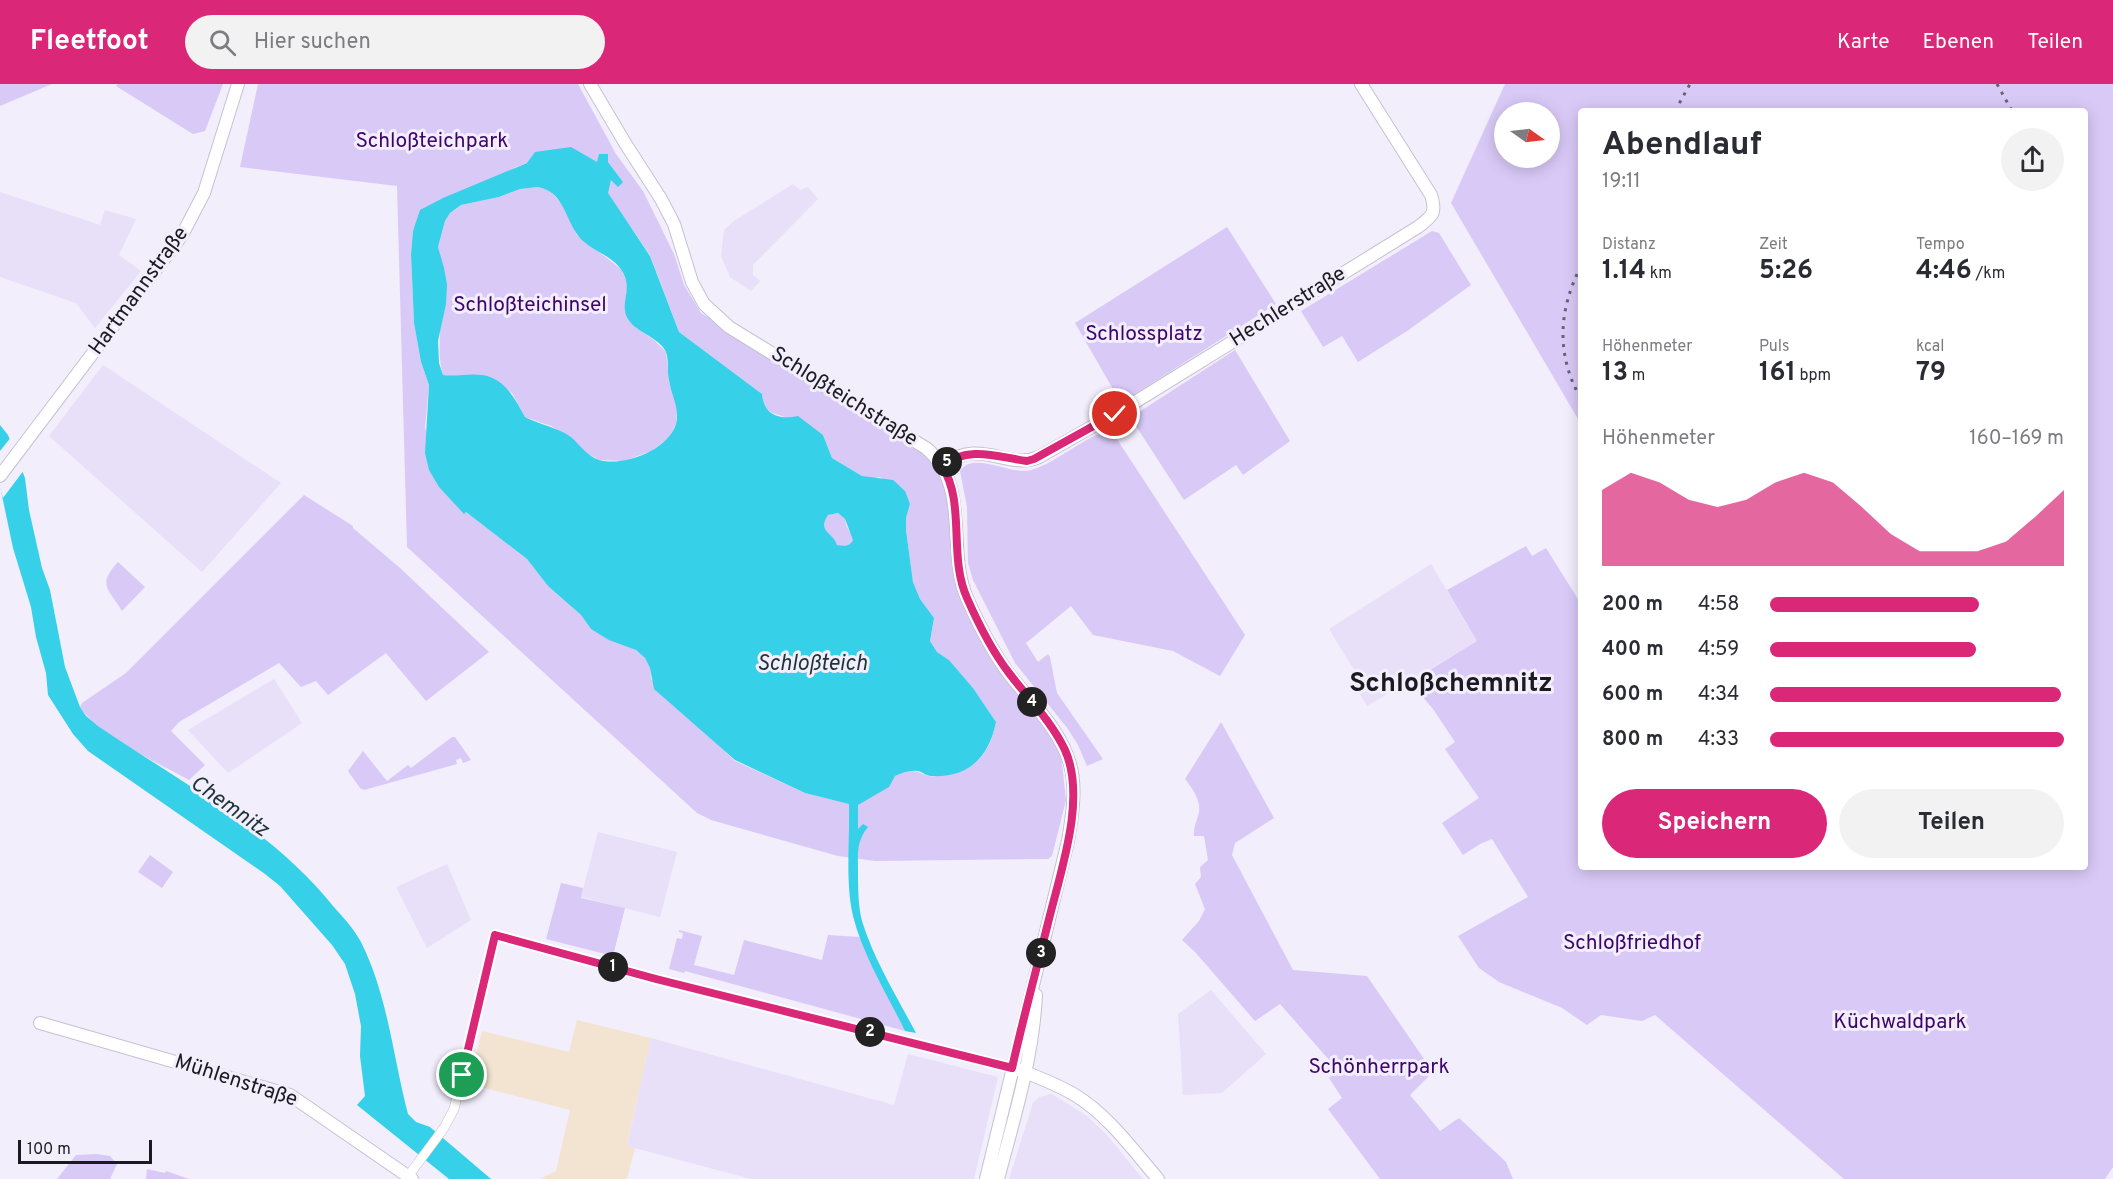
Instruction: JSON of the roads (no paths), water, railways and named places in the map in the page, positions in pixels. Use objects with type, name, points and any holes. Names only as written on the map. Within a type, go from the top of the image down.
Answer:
[{"type":"main road","name":"Hartmannstraße","points":[[0,476],[162,264],[188,226],[204,193],[237,84]]},
{"type":"main road","name":"Schloßteichstraße","points":[[590,84],[661,199],[674,224],[692,282],[709,311],[729,327],[926,448],[934,454],[947,473],[955,509],[956,554],[967,598],[1007,671],[1053,728],[1070,765],[1072,807],[1061,871],[1037,967]]},
{"type":"main road","name":"Hechlerstraße","points":[[942,466],[950,459],[976,453],[1027,461],[1039,457],[1132,404],[1408,233],[1431,216],[1434,211],[1431,195],[1361,84]]},
{"type":"main road","points":[[986,1179],[1037,967]]},
{"type":"main road","points":[[998,1179],[1033,1041],[1037,967]]},
{"type":"main road","name":"Mühlenstraße","points":[[40,1023],[290,1095],[409,1178]]},
{"type":"main road","points":[[1012,1068],[1076,1096],[1094,1109],[1118,1131],[1158,1179]]},
{"type":"street","points":[[409,1178],[444,1128],[458,1096],[495,935],[656,979],[1012,1068]]},
{"type":"water","name":"Schloßteich","points":[[571,147],[597,162],[599,154],[608,154],[608,162],[623,182],[618,187],[611,180],[608,193],[650,256],[679,332],[762,394],[769,411],[779,416],[798,416],[823,435],[832,458],[862,476],[893,480],[905,491],[910,504],[906,518],[906,530],[913,582],[920,599],[934,618],[930,641],[937,652],[949,660],[973,688],[996,722],[993,734],[982,755],[966,769],[944,776],[929,776],[918,771],[903,773],[895,776],[889,787],[858,805],[858,829],[863,824],[868,827],[861,838],[858,853],[858,896],[862,921],[879,964],[916,1033],[905,1031],[857,931],[848,875],[849,804],[805,793],[735,760],[654,689],[650,668],[645,658],[636,650],[609,640],[591,629],[581,615],[548,586],[527,559],[466,512],[464,514],[439,487],[429,470],[425,453],[429,385],[421,362],[414,323],[411,254],[413,231],[420,210],[527,163],[535,152]],"holes":[[[538,187],[558,199],[581,239],[618,265],[627,283],[625,309],[629,321],[658,342],[666,352],[668,377],[677,412],[676,424],[664,442],[655,449],[632,459],[609,462],[595,458],[566,434],[525,417],[508,390],[497,380],[477,375],[443,375],[439,363],[438,341],[446,304],[447,284],[438,247],[445,221],[450,213],[461,205],[499,197],[520,189]],[[838,513],[845,519],[853,540],[844,546],[837,545],[824,525],[828,515]]]},
{"type":"water","points":[[0,425],[8,435],[25,478],[29,510],[42,568],[50,590],[65,667],[80,707],[86,716],[98,726],[253,830],[308,878],[344,919],[361,942],[378,984],[408,1114],[416,1122],[430,1127],[491,1179],[449,1179],[357,1105],[365,1096],[360,1056],[361,1026],[355,994],[345,964],[332,945],[280,886],[88,751],[73,734],[48,695],[46,673],[31,607],[13,548],[0,486]]},
{"type":"railway","points":[[1677,108],[1690,84]]},
{"type":"railway","points":[[1997,84],[2010,108]]},
{"type":"railway","points":[[1578,272],[1564,316],[1563,333],[1567,366],[1578,393]]},
{"type":"district","name":"Schloßchemnitz","points":[[1451,684]]},
{"type":"park label","name":"Schloßteichpark","points":[[432,141]]},
{"type":"park label","name":"Schloßteichinsel","points":[[530,305]]},
{"type":"park label","name":"Schlossplatz","points":[[1144,334]]},
{"type":"park label","name":"Schloßfriedhof","points":[[1632,943]]},
{"type":"park label","name":"Küchwaldpark","points":[[1900,1022]]},
{"type":"park label","name":"Schönherrpark","points":[[1379,1067]]},
{"type":"water label","name":"Chemnitz","points":[[229,807]]}]
